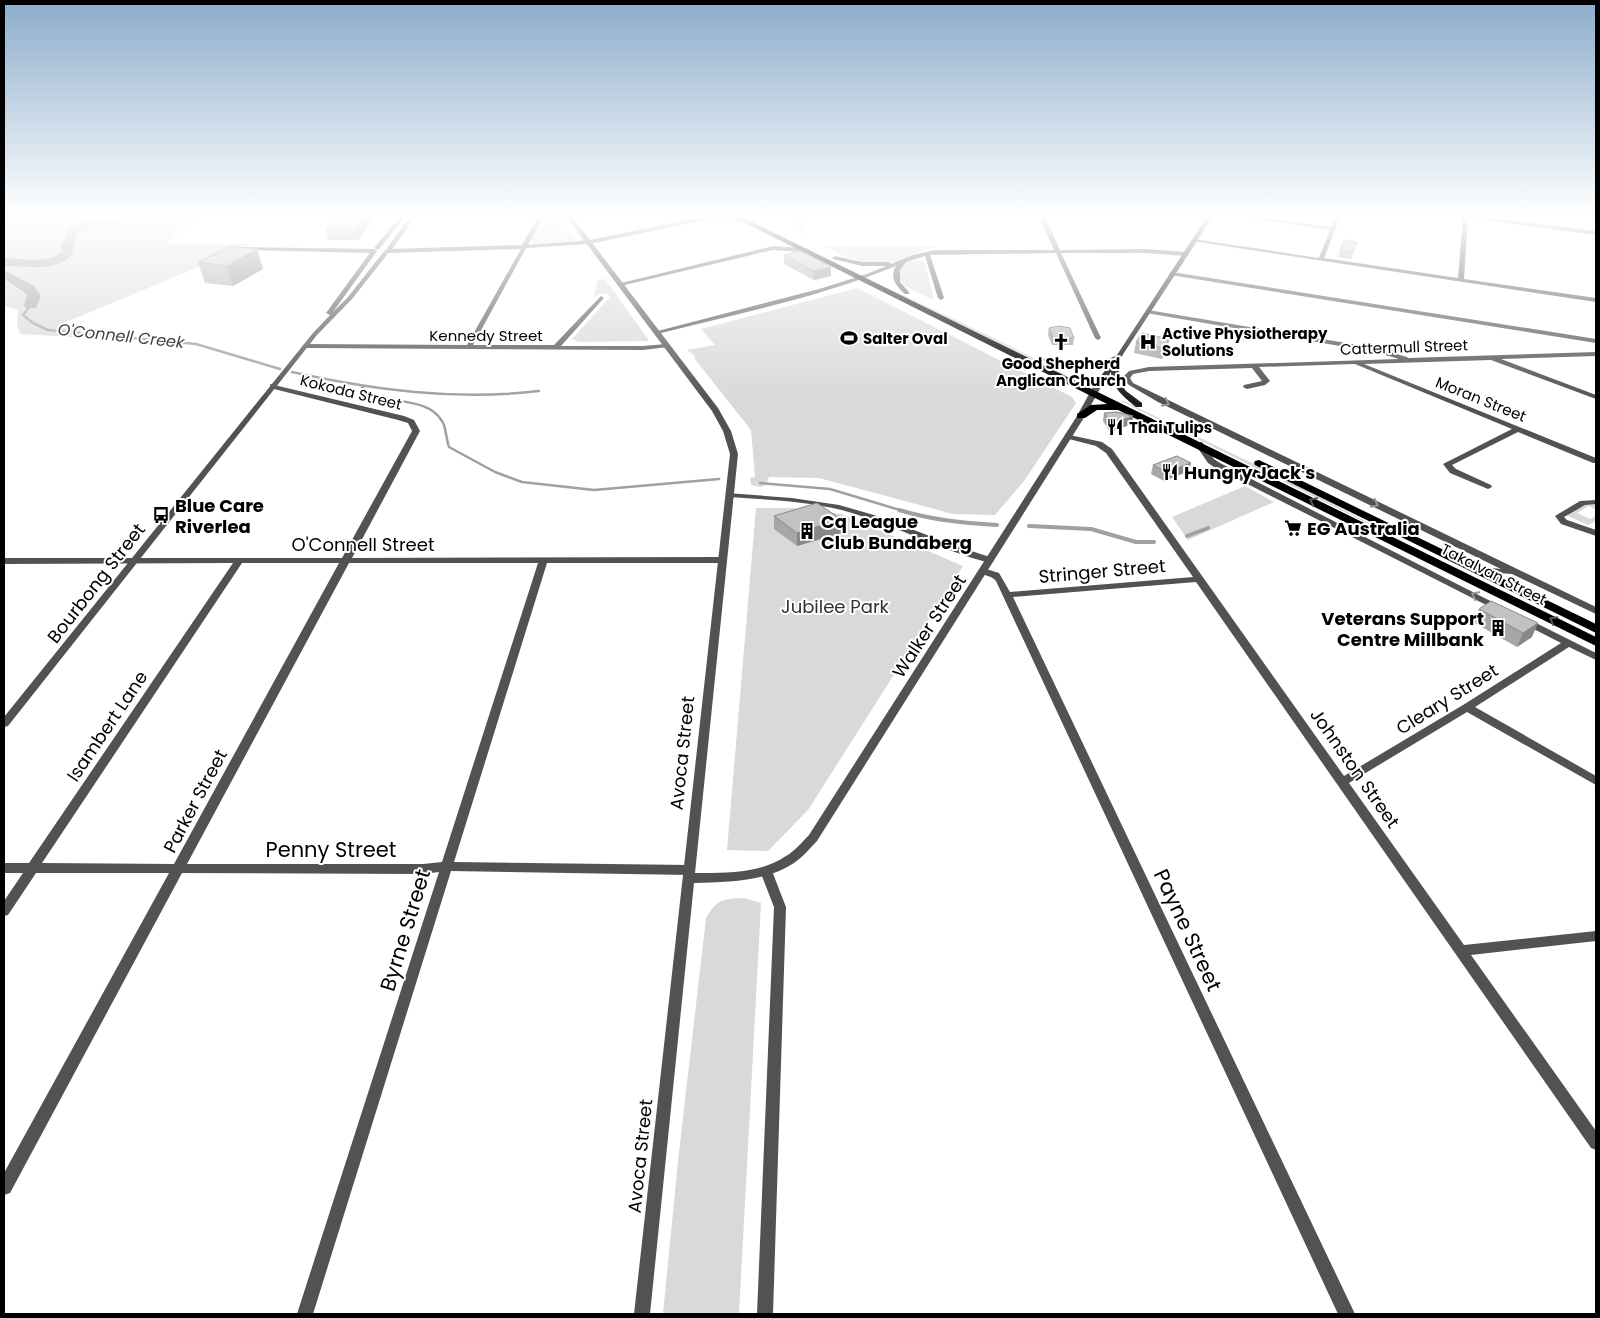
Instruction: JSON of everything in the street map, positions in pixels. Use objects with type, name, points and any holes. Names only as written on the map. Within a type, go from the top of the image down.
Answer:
[{"type":"highway","name":"Takalvan Street","points":[[863,277],[1134,408],[1475,569],[1596,629]]},
{"type":"highway","name":"Takalvan Street","points":[[866,278],[907,293],[1046,360],[1096,389]]},
{"type":"highway","points":[[1081,416],[1090,408],[1099,406],[1134,408]]},
{"type":"highway","name":"Takalvan Street","points":[[1134,408],[1199,444],[1596,642]]},
{"type":"main road","name":"Walker Street","points":[[1096,389],[1170,277]]},
{"type":"main road","points":[[1046,360],[1066,366],[1094,366],[1110,362],[1123,350]]},
{"type":"main road","points":[[1116,361],[1115,381],[1134,408]]},
{"type":"street","name":"Bourbong Street","points":[[326,321],[338,299],[355,277]]},
{"type":"street","name":"Bourbong Street","points":[[4,724],[305,346],[367,277]]},
{"type":"street","points":[[469,347],[507,277]]},
{"type":"street","name":"Avoca Street","points":[[614,277],[715,410],[728,431],[734,454],[642,1314]]},
{"type":"street","points":[[620,284],[652,277]]},
{"type":"street","points":[[657,332],[869,277]]},
{"type":"street","points":[[895,277],[899,286],[907,293]]},
{"type":"street","points":[[935,277],[941,298]]},
{"type":"street","points":[[1070,277],[1098,338]]},
{"type":"street","points":[[1188,277],[1596,341]]},
{"type":"street","points":[[1436,277],[1596,300]]},
{"type":"street","points":[[556,348],[601,298]]},
{"type":"street","points":[[338,299],[340,301],[349,299]]},
{"type":"street","points":[[1148,312],[1376,350],[1410,360]]},
{"type":"street","name":"Kennedy Street","points":[[305,346],[556,348],[643,348],[666,346]]},
{"type":"street","name":"Cattermull Street","points":[[1126,378],[1131,372],[1142,369],[1596,354]]},
{"type":"street","points":[[1488,357],[1596,397]]},
{"type":"street","name":"Moran Street","points":[[1355,362],[1596,461]]},
{"type":"street","points":[[1247,387],[1263,384],[1266,381],[1254,365]]},
{"type":"street","name":"Takalvan Street","points":[[1126,378],[1131,384],[1161,400],[1596,611]]},
{"type":"street","name":"Kokoda Street","points":[[273,386],[401,418],[411,422],[416,431]]},
{"type":"street","name":"Walker Street","points":[[688,874],[744,876],[766,871],[791,859],[813,838],[1081,416],[1096,389]]},
{"type":"street","points":[[1488,487],[1452,471],[1447,464],[1518,430]]},
{"type":"street","name":"Parker Street","points":[[4,1188],[416,431]]},
{"type":"street","name":"Johnston Street","points":[[1068,436],[1096,443],[1108,449],[1596,1143]]},
{"type":"street","name":"Takalvan Street","points":[[1199,444],[1211,461],[1217,465],[1596,657]]},
{"type":"street","name":"Payne Street","points":[[730,495],[803,502],[855,512],[965,554],[986,566],[996,575],[1347,1314]]},
{"type":"street","points":[[1596,502],[1583,502],[1559,516],[1564,522],[1596,533]]},
{"type":"street","points":[[1596,524],[1593,527],[1596,533]]},
{"type":"street","name":"Byrne Street","points":[[305,1314],[544,559]]},
{"type":"street","name":"O'Connell Street","points":[[4,561],[722,560]]},
{"type":"street","name":"Isambert Lane","points":[[4,912],[239,561]]},
{"type":"street","points":[[1475,569],[1516,572]]},
{"type":"street","name":"Stringer Street","points":[[1007,595],[1200,579]]},
{"type":"street","name":"Cleary Street","points":[[1343,782],[1468,707],[1568,643]]},
{"type":"street","points":[[1468,707],[1596,782]]},
{"type":"street","name":"Penny Street","points":[[4,868],[423,869],[446,866],[688,874]]},
{"type":"street","points":[[765,1314],[780,907],[766,871]]},
{"type":"street","points":[[1461,951],[1596,936]]},
{"type":"green space","points":[[4,277],[176,277],[59,325],[86,327],[73,337],[21,334],[17,326],[18,310],[4,306]]},
{"type":"green space","points":[[898,277],[928,277],[934,300],[907,287],[899,281]]},
{"type":"green space","points":[[605,279],[648,341],[579,342],[572,339],[610,297],[608,294],[599,294],[594,297],[598,280]]},
{"type":"green space","points":[[878,283],[1000,341],[1066,375],[1064,376]]},
{"type":"green space","points":[[857,288],[1072,397],[1076,403],[1024,481],[995,515],[953,514],[819,478],[769,477],[766,485],[761,487],[751,485],[750,478],[755,477],[751,430],[694,358],[696,357],[687,350],[715,345],[701,329]]},
{"type":"green space","points":[[1121,401],[1287,480],[1419,549]]},
{"type":"green space","points":[[1245,486],[1274,502],[1188,540],[1172,517]]},
{"type":"green space","points":[[1587,504],[1596,504],[1596,510],[1589,506],[1577,513],[1590,519],[1596,516],[1596,521],[1588,525],[1566,515]]},
{"type":"green space","name":"Jubilee Park","points":[[756,508],[792,508],[841,514],[963,566],[808,810],[768,851],[727,850]]},
{"type":"green space","points":[[744,898],[761,903],[739,1314],[663,1314],[678,1161],[706,918],[721,901]]},
{"type":"building","points":[[1059,326],[1070,328],[1074,338],[1053,338],[1049,328]]},
{"type":"building","points":[[1142,333],[1169,339],[1164,348],[1136,342]]},
{"type":"building","points":[[1117,412],[1133,416],[1112,424],[1104,413]]},
{"type":"building","points":[[1177,456],[1191,463],[1166,472],[1153,465]]},
{"type":"building","points":[[817,503],[841,519],[797,533],[774,516]]},
{"type":"building","points":[[1491,601],[1538,623],[1523,633],[1479,609]]},
{"type":"waterway","name":"O'Connell Creek","points":[[8,277],[29,289],[34,296],[31,305]]},
{"type":"waterway","name":"O'Connell Creek","points":[[31,305],[23,315],[33,323],[48,330],[196,344],[280,369]]},
{"type":"waterway","points":[[292,372],[353,384],[415,392],[476,395],[539,391]]},
{"type":"waterway","name":"O'Connell Creek","points":[[362,387],[374,396],[421,405],[429,409],[443,423],[449,447],[495,472],[522,482],[594,490],[719,479]]},
{"type":"waterway","name":"O'Connell Creek","points":[[760,483],[830,489],[903,511]]},
{"type":"waterway","name":"O'Connell Creek","points":[[899,510],[903,511]]},
{"type":"waterway","name":"O'Connell Creek","points":[[903,511],[948,520],[997,525]]},
{"type":"waterway","name":"O'Connell Creek","points":[[1029,526],[1091,529],[1136,542],[1154,542]]},
{"type":"waterway","name":"O'Connell Creek","points":[[1187,536],[1208,528]]},
{"type":"place","name":"Salter Oval","points":[[849,338]]},
{"type":"place","name":"Good Shepherd Anglican Church","points":[[1061,342]]},
{"type":"place","name":"Active Physiotherapy Solutions","points":[[1148,342]]},
{"type":"place","name":"Thai Tulips","points":[[1115,427]]},
{"type":"place","name":"Hungry Jack's","points":[[1170,472]]},
{"type":"place","name":"Blue Care Riverlea","points":[[161,515]]},
{"type":"place","name":"EG Australia","points":[[1293,528]]},
{"type":"place","name":"Cq League Club Bundaberg","points":[[807,531]]},
{"type":"place","name":"Veterans Support Centre Millbank","points":[[1498,628]]}]
